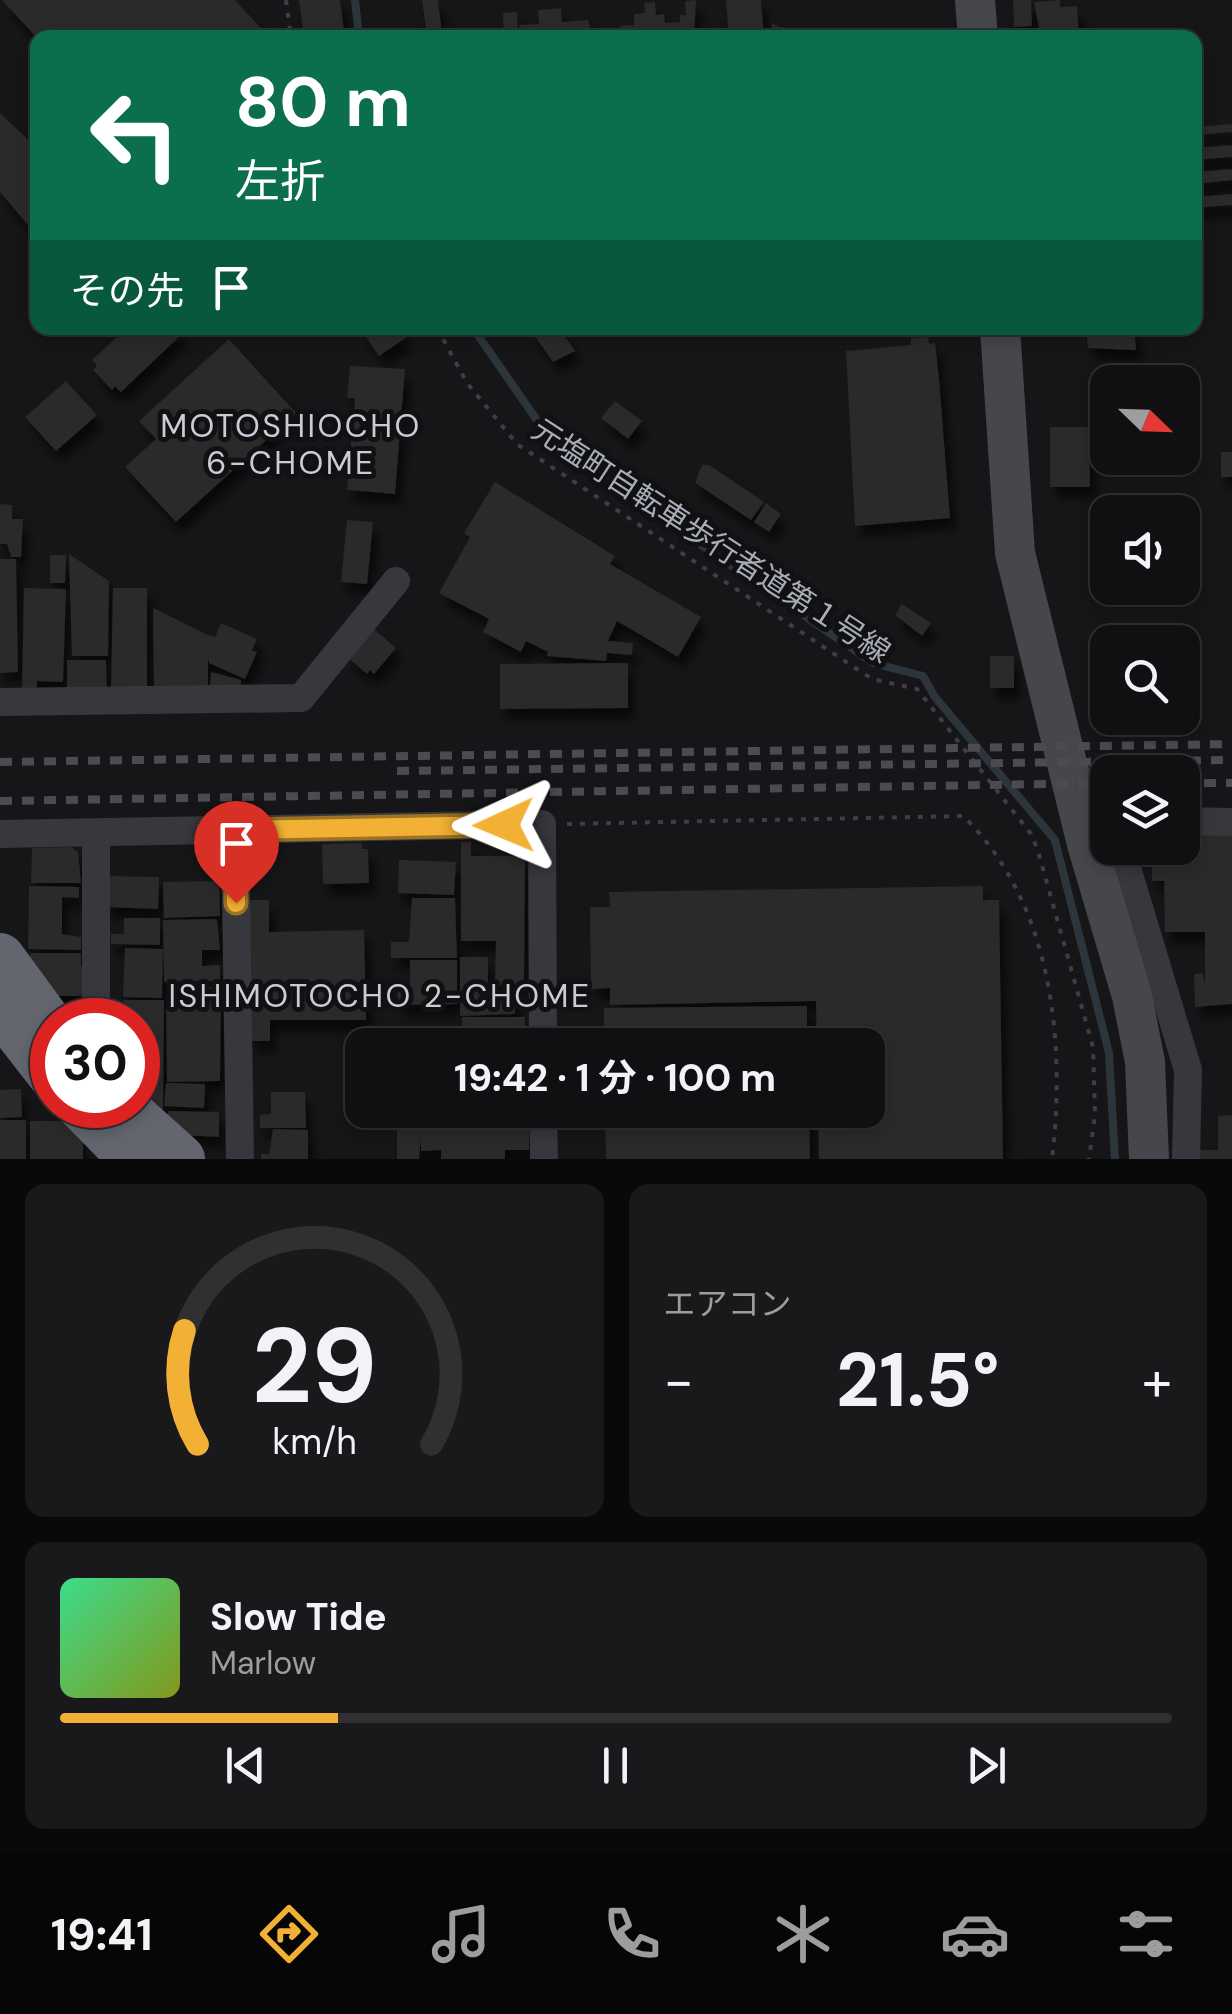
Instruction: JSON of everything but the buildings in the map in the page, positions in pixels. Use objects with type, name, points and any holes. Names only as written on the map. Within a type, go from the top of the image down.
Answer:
[{"type":"highway","points":[[0,958],[30,999]]},
{"type":"highway","points":[[0,1007],[30,1046]]},
{"type":"highway","points":[[104,1128],[134,1159]]},
{"type":"highway","points":[[146,1128],[180,1159]]},
{"type":"street","points":[[974,0],[977,30]]},
{"type":"street","points":[[1000,335],[1015,553],[1087,844],[1132,996],[1145,1062],[1149,1159]]},
{"type":"street","points":[[0,702],[302,698],[396,582]]},
{"type":"street","points":[[1200,822],[1232,822]]},
{"type":"street","points":[[0,834],[542,824],[543,1028]]},
{"type":"street","points":[[235,830],[240,1159]]},
{"type":"street","points":[[96,833],[96,998]]},
{"type":"street","points":[[1126,865],[1188,1070],[1186,1159]]},
{"type":"street","points":[[96,1128],[96,1159]]},
{"type":"street","points":[[543,1128],[544,1159]]},
{"type":"path","points":[[286,0],[290,30]]},
{"type":"path","name":"元塩町自転車歩行者道第１号線","points":[[442,335],[467,382],[517,444],[872,679],[917,688],[1030,834],[1038,851],[1093,1047],[1095,1116],[1090,1159]]},
{"type":"path","points":[[542,824],[962,816],[993,845],[1022,894],[1040,961],[1057,1030],[1052,1159]]},
{"type":"waterway","points":[[355,0],[358,30]]},
{"type":"waterway","points":[[478,335],[541,426],[595,472],[873,663],[923,676],[935,697],[1055,840],[1109,1053],[1115,1159]]},
{"type":"railway","points":[[0,762],[1232,744]]},
{"type":"railway","points":[[397,771],[1232,760]]},
{"type":"railway","points":[[0,801],[1090,783]]},
{"type":"railway","points":[[1200,783],[1232,783]]},
{"type":"district","name":"MOTOSHIOCHO 6-CHOME","points":[[291,444]]},
{"type":"district","name":"ISHIMOTOCHO 2-CHOME","points":[[380,996]]},
{"type":"route","points":[[236,903],[235,830],[504,825]]}]
